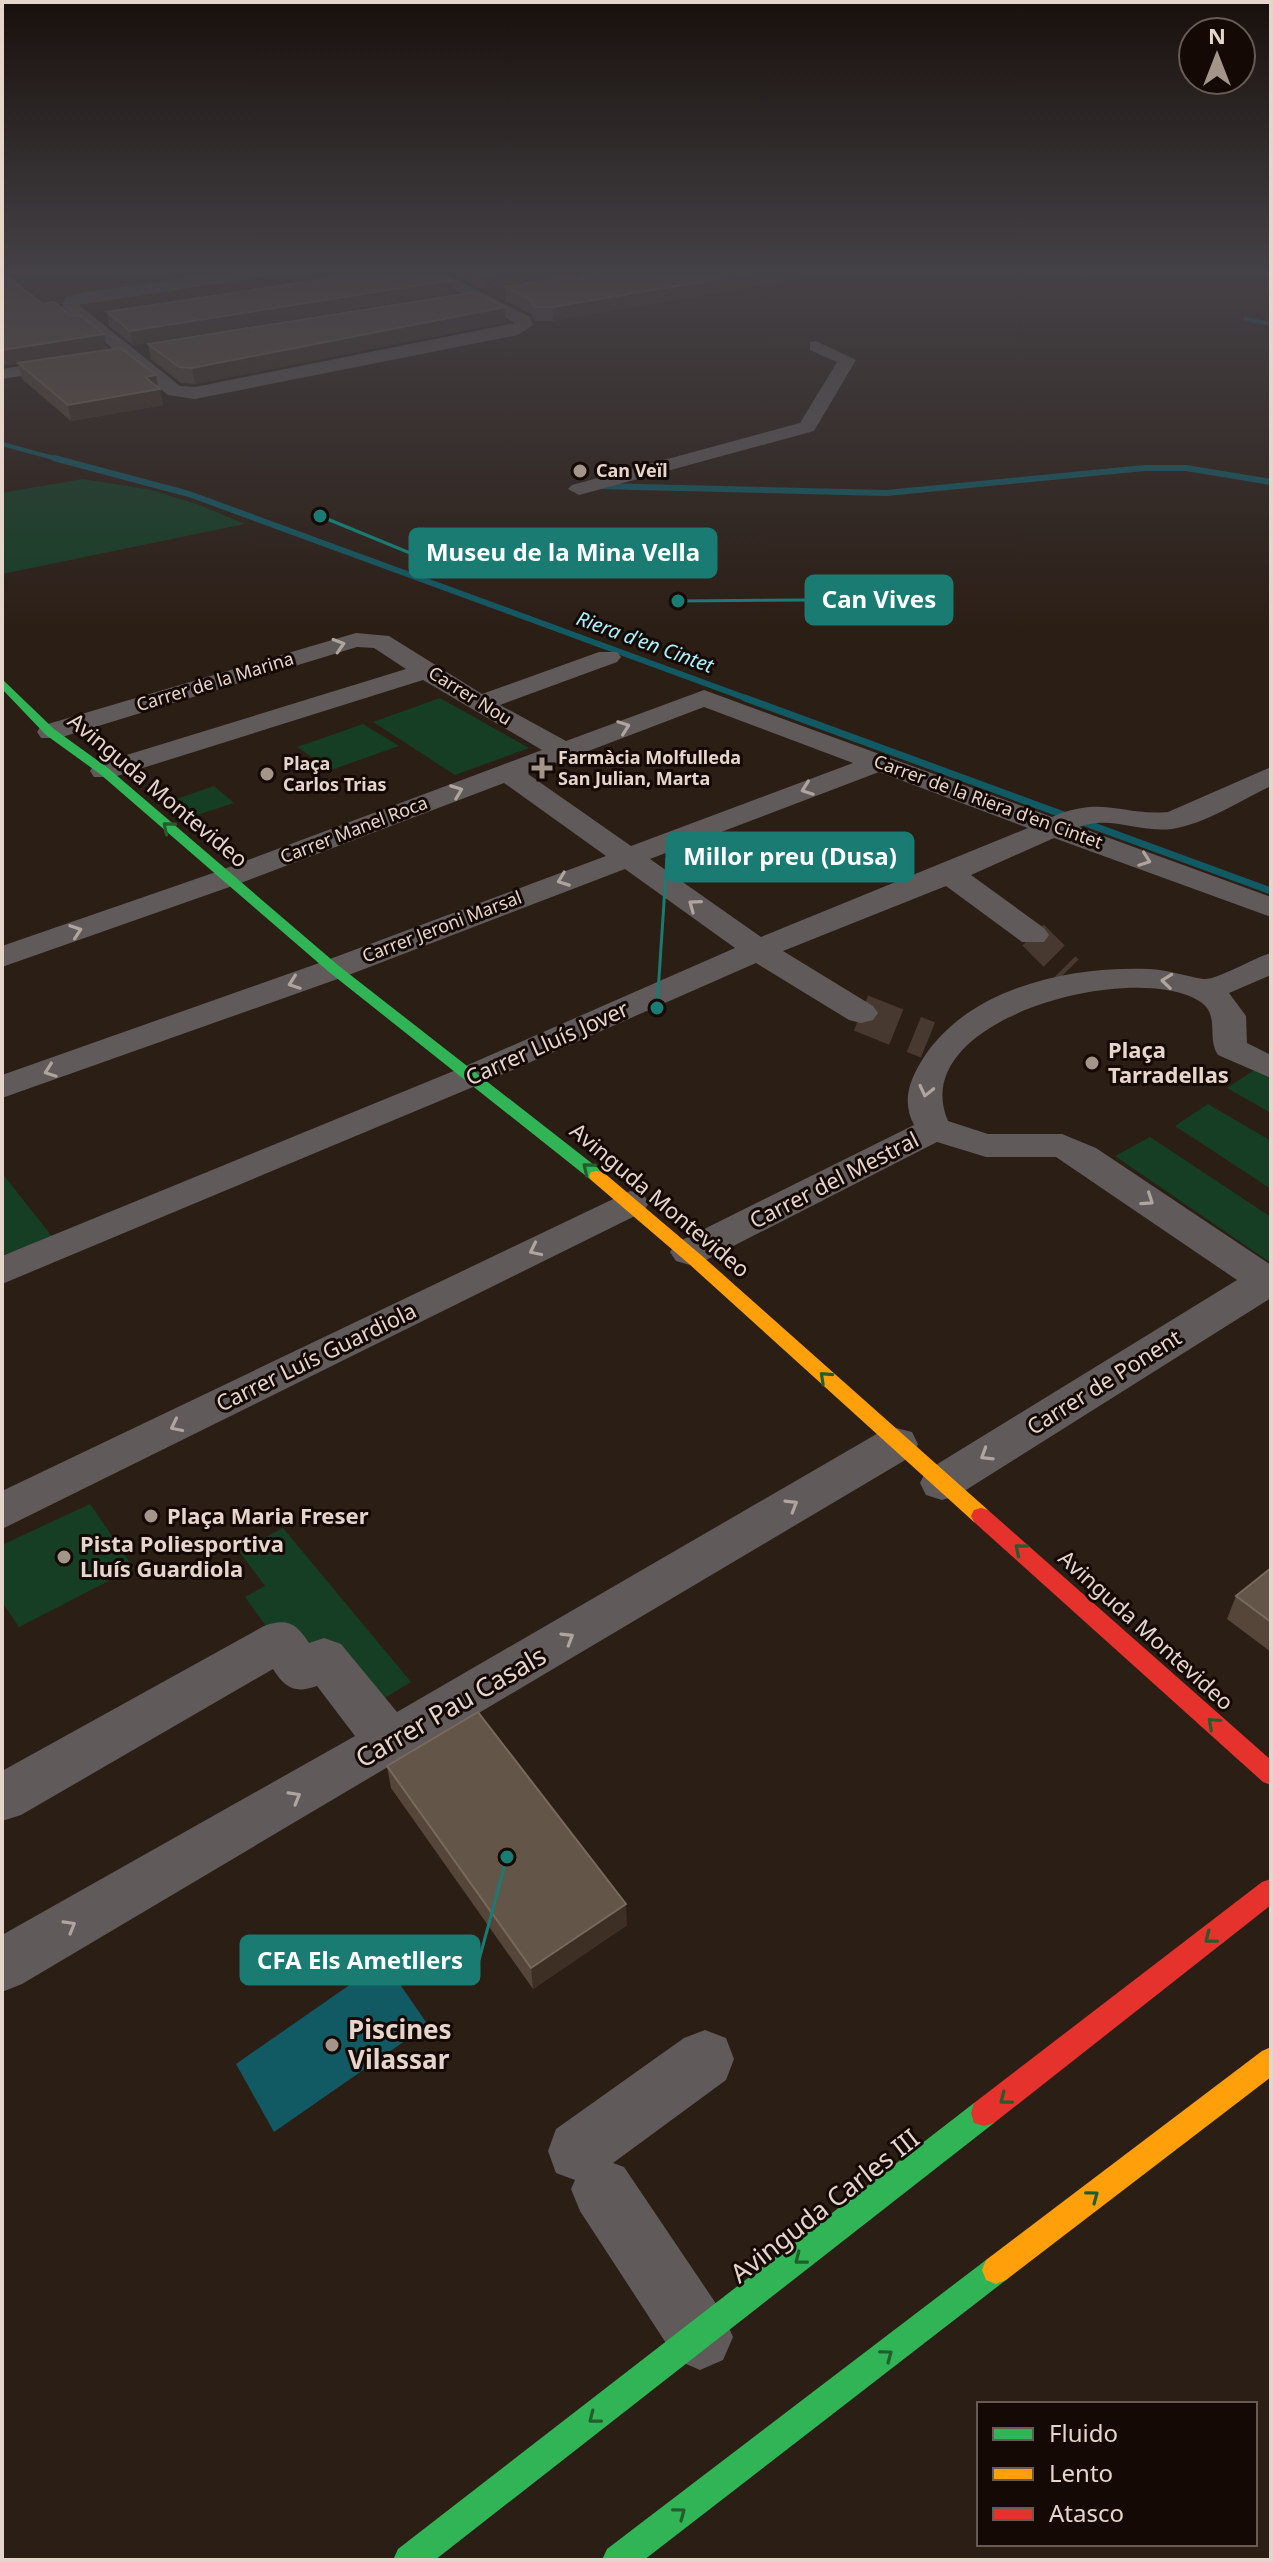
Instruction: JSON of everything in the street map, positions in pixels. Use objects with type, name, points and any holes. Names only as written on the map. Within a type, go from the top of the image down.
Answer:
[{"type":"street","points":[[181,392],[202,392]]},
{"type":"street","points":[[579,489],[807,427],[828,392]]},
{"type":"street","name":"Carrer de la Marina","points":[[50,732],[356,640],[380,641]]},
{"type":"street","name":"Carrer Nou","points":[[380,641],[479,704],[562,750]]},
{"type":"street","points":[[479,704],[608,657]]},
{"type":"street","points":[[104,771],[428,670]]},
{"type":"street","name":"Avinguda Montevideo","points":[[2,682],[50,732],[104,771],[334,969],[473,1075],[690,1252],[896,1444],[1050,1574],[1271,1775]]},
{"type":"street","name":"Carrer Manel Roca","points":[[2,957],[227,878],[704,698]]},
{"type":"street","name":"Carrer de la Riera d'en Cintet","points":[[704,698],[1271,908]]},
{"type":"street","name":"Carrer Jeroni Marsal","points":[[2,1087],[334,969],[880,762]]},
{"type":"street","points":[[507,772],[758,950],[861,1013]]},
{"type":"street","name":"Carrer Lluís Jover","points":[[2,1271],[473,1075],[758,950],[949,874],[1054,826],[1100,812],[1150,822],[1174,820],[1271,775]]},
{"type":"street","points":[[949,874],[1033,935]]},
{"type":"street","points":[[1206,991],[1271,963]]},
{"type":"street","points":[[1262,1063],[1230,1048],[1234,1029],[1224,1007],[1206,991],[1175,980],[1132,978],[1082,982],[1011,1002],[974,1024],[946,1047],[923,1091],[924,1111],[934,1129],[986,1145],[1062,1146],[1083,1156],[1269,1282]]},
{"type":"street","name":"Carrer del Mestral","points":[[690,1252],[934,1129]]},
{"type":"street","name":"Carrer Luís Guardiola","points":[[2,1511],[630,1203]]},
{"type":"street","name":"Carrer de Ponent","points":[[942,1483],[1269,1282]]},
{"type":"street","name":"Carrer Pau Casals","points":[[2,1965],[390,1742],[896,1444]]},
{"type":"street","points":[[2,1798],[281,1640],[301,1671],[324,1658],[390,1742]]},
{"type":"street","name":"Avinguda Carles III","points":[[409,2560],[700,2337],[1271,1890]]},
{"type":"street","points":[[700,2337],[590,2170],[705,2059]]},
{"type":"street","points":[[618,2560],[1271,2060]]},
{"type":"green space","points":[[83,479],[151,490],[197,504],[245,524],[2,574],[2,493]]},
{"type":"green space","points":[[440,698],[529,748],[455,775],[373,722]]},
{"type":"green space","points":[[363,724],[399,746],[331,770],[297,747]]},
{"type":"green space","points":[[214,786],[234,803],[188,818],[168,802]]},
{"type":"green space","points":[[1256,1069],[1271,1077],[1271,1113],[1227,1088]]},
{"type":"green space","points":[[1208,1104],[1271,1141],[1271,1189],[1175,1126]]},
{"type":"green space","points":[[1150,1137],[1271,1217],[1271,1263],[1115,1156]]},
{"type":"green space","points":[[2,1173],[54,1239],[2,1255]]},
{"type":"green space","name":"Pista Poliesportiva Lluís Guardiola","points":[[90,1504],[134,1568],[19,1627],[2,1602],[2,1545]]},
{"type":"green space","points":[[283,1528],[411,1682],[360,1713],[301,1675],[245,1597],[265,1586],[239,1551]]},
{"type":"water","name":"Piscines Vilassar","points":[[384,1961],[428,2025],[274,2132],[236,2064]]},
{"type":"building","points":[[52,392],[145,392],[68,405]]},
{"type":"building","points":[[1271,1568],[1271,1622],[1236,1596]]},
{"type":"building","points":[[478,1712],[626,1904],[531,1968],[387,1766]]},
{"type":"waterway","name":"Riera d'en Cintet","points":[[2,444],[61,460]]},
{"type":"waterway","name":"Riera d'en Cintet","points":[[54,458],[189,494],[751,700]]},
{"type":"waterway","points":[[598,486],[887,493],[1144,468],[1186,468],[1271,482]]},
{"type":"waterway","name":"Riera d'en Cintet","points":[[745,698],[1271,891]]},
{"type":"tunnel","points":[[1033,935],[1068,970]]},
{"type":"tunnel","points":[[861,1013],[928,1040]]},
{"type":"traffic: fast","points":[[2,682],[50,732],[104,771],[334,969],[597,1176]]},
{"type":"traffic: fast","points":[[409,2560],[984,2113]]},
{"type":"traffic: fast","points":[[618,2560],[996,2270]]},
{"type":"traffic: slow","points":[[597,1176],[695,1259],[981,1516]]},
{"type":"traffic: slow","points":[[996,2270],[1271,2060]]},
{"type":"traffic: jam","points":[[981,1516],[1271,1775]]},
{"type":"traffic: jam","points":[[984,2113],[1271,1890]]},
{"type":"place","name":"Can Veïl","points":[[580,471]]},
{"type":"place","name":"Museu de la Mina Vella","points":[[320,516]]},
{"type":"place","name":"Can Vives","points":[[678,601]]},
{"type":"place","name":"Farmàcia Molfulleda San Julian, Marta","points":[[542,768]]},
{"type":"place","name":"Plaça Carlos Trias","points":[[267,774]]},
{"type":"place","name":"Millor preu (Dusa)","points":[[657,1008]]},
{"type":"place","name":"Plaça Tarradellas","points":[[1092,1063]]},
{"type":"place","name":"Plaça Maria Freser","points":[[151,1516]]},
{"type":"place","name":"Pista Poliesportiva Lluís Guardiola","points":[[64,1557]]},
{"type":"place","name":"CFA Els Ametllers","points":[[507,1857]]},
{"type":"place","name":"Piscines Vilassar","points":[[332,2045]]}]
